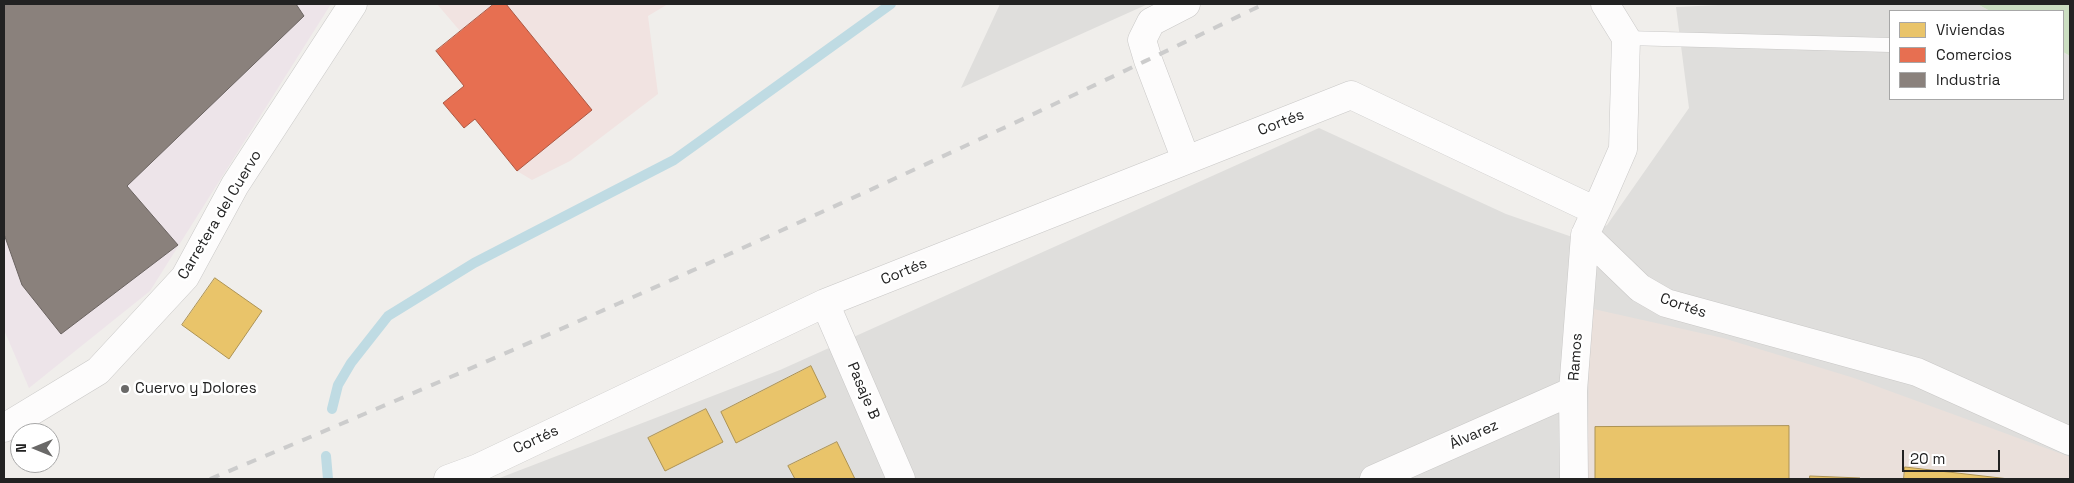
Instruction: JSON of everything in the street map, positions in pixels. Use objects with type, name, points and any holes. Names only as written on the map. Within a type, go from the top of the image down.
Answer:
[{"type":"street","name":"Carretera del Cuervo","points":[[4,428],[98,371],[185,277],[235,185],[353,4]]},
{"type":"street","points":[[1186,4],[1151,22],[1142,40],[1186,160]]},
{"type":"street","points":[[1605,4],[1626,38]]},
{"type":"street","name":"Ramos","points":[[1574,479],[1574,391],[1590,223],[1623,149],[1626,38]]},
{"type":"street","name":"Cortés","points":[[448,479],[480,474],[825,303],[1351,95],[1590,223],[1640,288],[1666,303],[1917,372],[2070,441]]},
{"type":"street","name":"Pasaje B","points":[[825,303],[901,479]]},
{"type":"street","name":"Álvarez","points":[[1374,479],[1574,391]]},
{"type":"lane","points":[[1626,38],[1889,45]]},
{"type":"shaded area","points":[[4,4],[331,4],[150,291],[29,388],[4,330]]},
{"type":"shaded area","points":[[437,4],[668,4],[648,16],[658,94],[570,161],[532,180],[517,171],[475,119],[464,128],[443,103],[464,86],[436,51],[460,31]]},
{"type":"shaded area","points":[[1000,4],[1148,4],[961,88]]},
{"type":"shaded area","points":[[1740,4],[1977,4],[1988,10],[1889,10],[1889,100],[2064,100],[2064,53],[2070,56],[2070,479],[497,479],[780,370],[1319,128],[1506,214],[1578,239],[1607,225],[1689,108],[1676,7]]},
{"type":"shaded area","points":[[1589,308],[1723,338],[1854,378],[2070,457],[2070,479],[1588,479]]},
{"type":"green space","points":[[1977,4],[2070,4],[2070,56],[2064,53],[2064,10],[1988,10]]},
{"type":"building: Viviendas","points":[[215,278],[262,311],[229,359],[182,325]]},
{"type":"building: Viviendas","points":[[811,366],[826,397],[736,443],[721,412]]},
{"type":"building: Viviendas","points":[[706,409],[723,442],[665,471],[648,438]]},
{"type":"building: Viviendas","points":[[1789,426],[1789,479],[1595,479],[1595,427]]},
{"type":"building: Viviendas","points":[[837,442],[855,479],[795,479],[788,466]]},
{"type":"building: Viviendas","points":[[1905,467],[2009,479],[1904,479]]},
{"type":"building: Viviendas","points":[[1810,476],[1860,478],[1860,479],[1810,479]]},
{"type":"building: Comercios","points":[[494,4],[506,4],[592,110],[517,171],[475,119],[464,128],[443,103],[464,86],[436,51]]},
{"type":"building: Industria","points":[[4,4],[296,4],[304,16],[127,186],[178,245],[61,334],[22,285],[4,234]]},
{"type":"waterway","points":[[332,409],[338,385],[351,363],[388,316],[474,263],[674,160],[891,4]]},
{"type":"waterway","points":[[326,456],[328,479]]},
{"type":"railway","points":[[210,479],[476,366],[740,249],[1134,67],[1264,4]]},
{"type":"place","name":"Cuervo y Dolores","points":[[125,389]]}]
